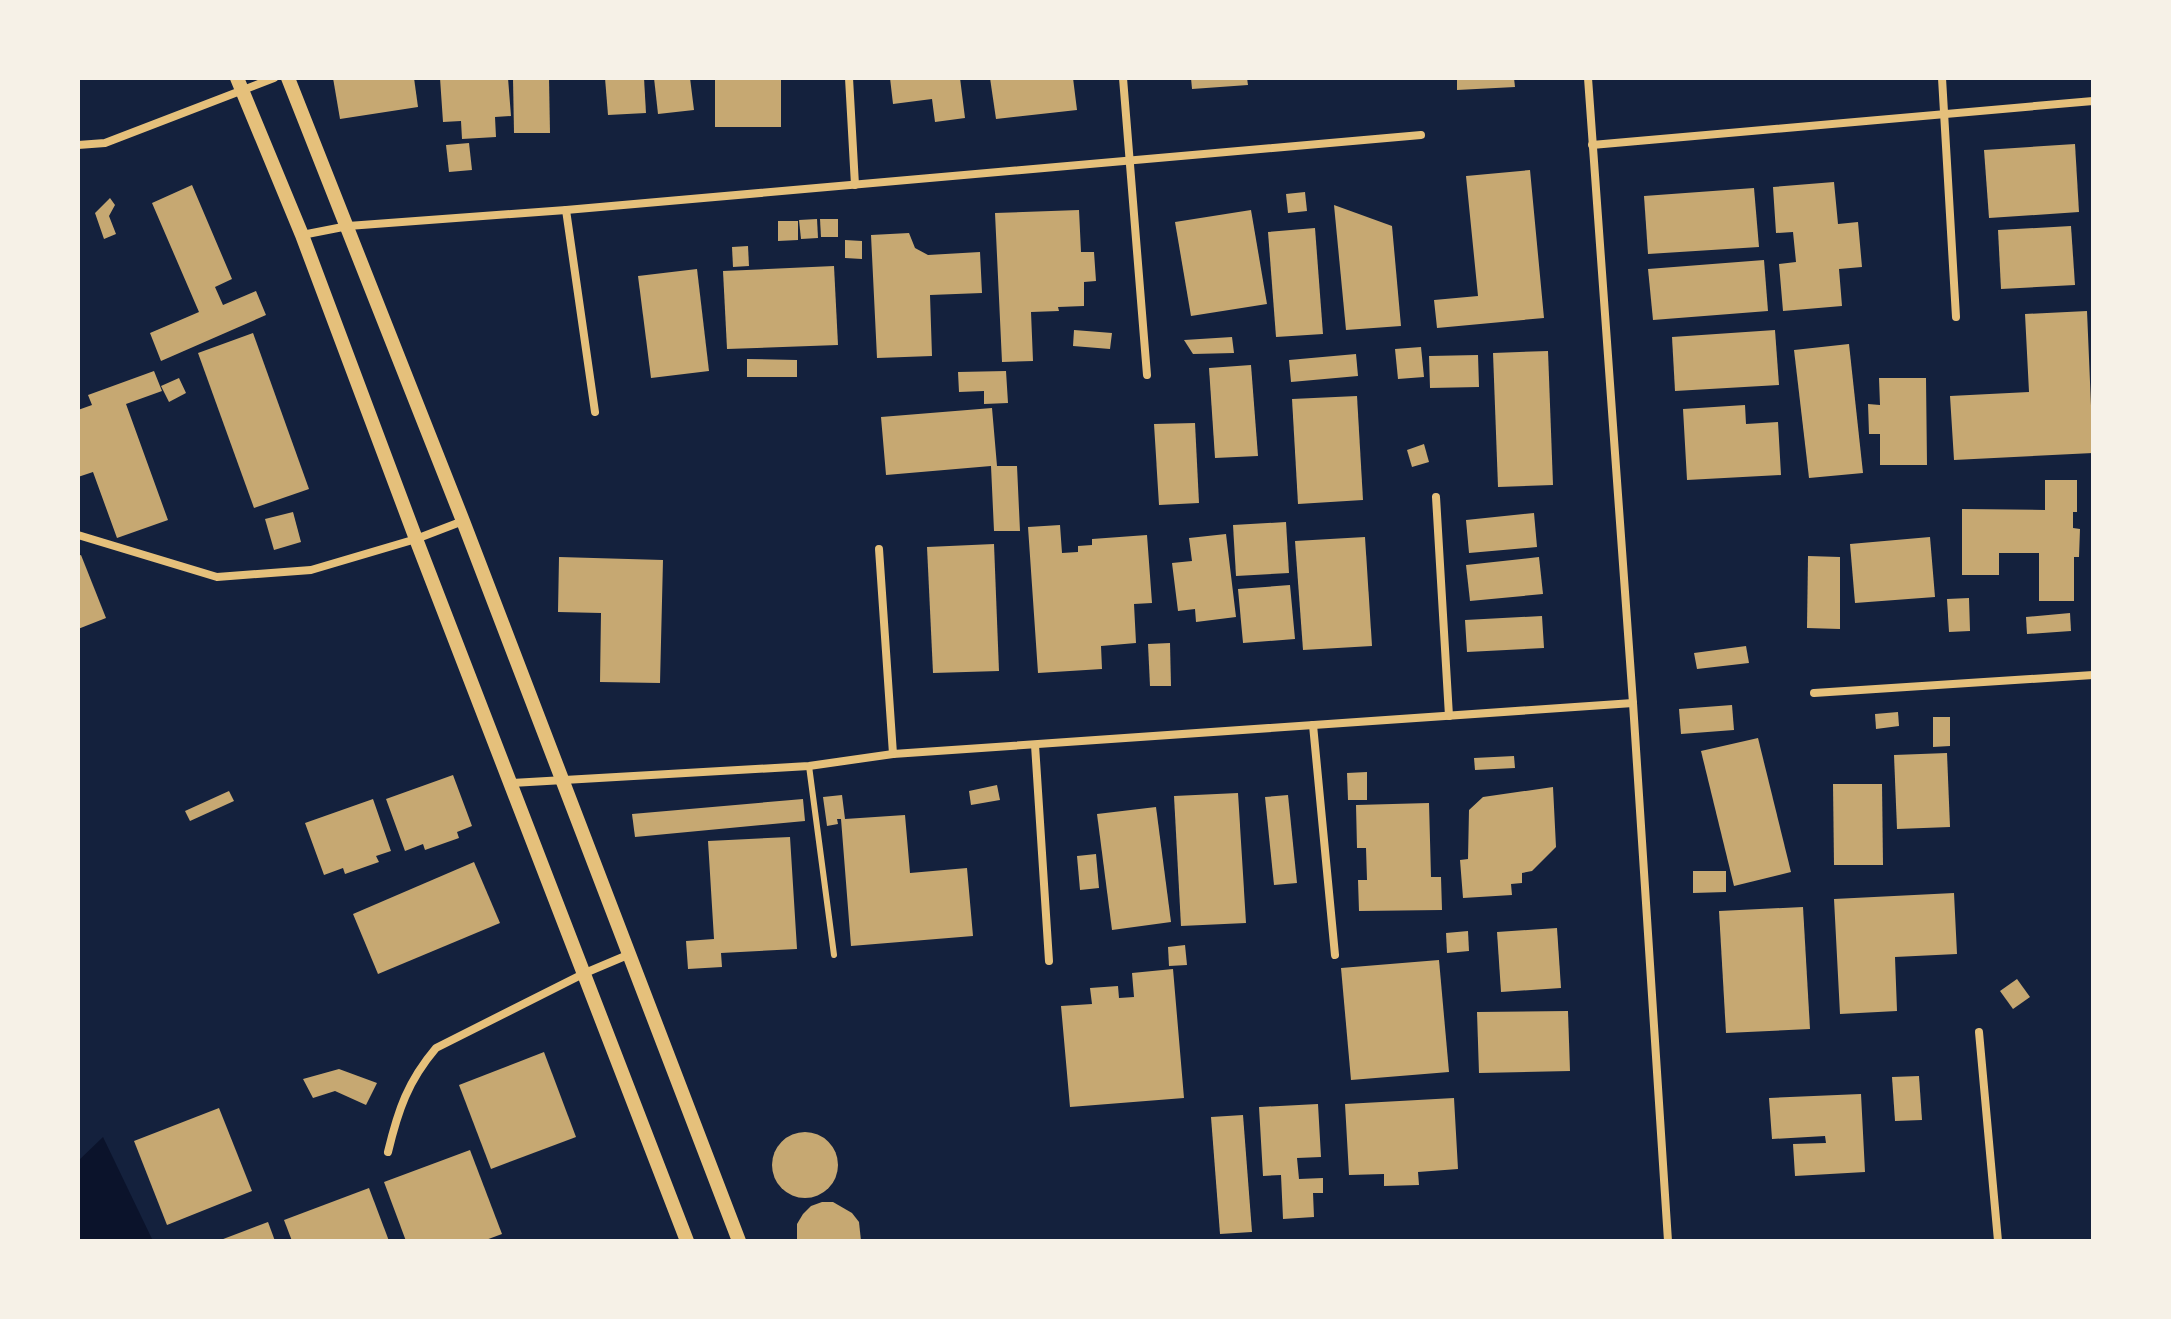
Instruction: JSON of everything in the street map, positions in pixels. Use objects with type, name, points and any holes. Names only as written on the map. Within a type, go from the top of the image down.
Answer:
[{"type":"street","points":[[78,145],[105,143],[239,84],[274,78]]},
{"type":"street","points":[[288,78],[463,521],[739,1241]]},
{"type":"street","points":[[849,78],[855,185]]},
{"type":"street","points":[[1123,78],[1147,375]]},
{"type":"street","points":[[1588,78],[1668,1241]]},
{"type":"street","points":[[1942,78],[1956,317]]},
{"type":"street","points":[[239,84],[302,235],[687,1241]]},
{"type":"street","points":[[1592,145],[2093,101]]},
{"type":"street","points":[[302,235],[348,226],[566,210],[1421,135]]},
{"type":"street","points":[[566,210],[595,412]]},
{"type":"street","points":[[1436,497],[1449,716]]},
{"type":"street","points":[[78,535],[217,577],[311,570],[416,539],[463,521]]},
{"type":"street","points":[[879,549],[893,754]]},
{"type":"street","points":[[1814,693],[2093,675]]},
{"type":"street","points":[[512,783],[809,766],[893,754],[1633,703]]},
{"type":"street","points":[[1313,725],[1335,955]]},
{"type":"street","points":[[1035,745],[1049,961]]},
{"type":"street","points":[[388,1152],[398,1110],[419,1068],[436,1048],[585,973],[630,954]]},
{"type":"street","points":[[1979,1032],[1998,1241]]},
{"type":"lane","points":[[809,766],[834,955]]},
{"type":"water","points":[[103,1137],[153,1241],[78,1241],[78,1161]]},
{"type":"building","points":[[333,78],[414,78],[418,107],[340,119]]},
{"type":"building","points":[[440,78],[508,78],[511,116],[495,117],[496,137],[462,139],[461,121],[443,122]]},
{"type":"building","points":[[513,78],[549,78],[550,133],[514,133]]},
{"type":"building","points":[[605,78],[644,78],[646,113],[608,115]]},
{"type":"building","points":[[654,78],[690,78],[694,110],[658,114]]},
{"type":"building","points":[[715,78],[781,78],[781,127],[715,127]]},
{"type":"building","points":[[890,78],[960,78],[965,118],[935,122],[932,99],[893,104]]},
{"type":"building","points":[[990,78],[1073,78],[1077,110],[996,119]]},
{"type":"building","points":[[1191,78],[1247,78],[1248,85],[1192,89]]},
{"type":"building","points":[[1457,78],[1514,78],[1515,87],[1457,90]]},
{"type":"building","points":[[469,143],[472,170],[449,172],[446,145]]},
{"type":"building","points":[[2075,144],[2079,212],[1989,218],[1984,150]]},
{"type":"building","points":[[1530,170],[1544,318],[1437,328],[1434,300],[1478,296],[1466,176]]},
{"type":"building","points":[[1834,182],[1838,224],[1858,222],[1862,267],[1839,269],[1842,306],[1783,311],[1779,264],[1796,262],[1793,232],[1776,233],[1773,187]]},
{"type":"building","points":[[192,185],[232,279],[215,287],[223,305],[256,291],[266,315],[161,361],[150,333],[199,312],[152,203]]},
{"type":"building","points":[[1754,188],[1759,247],[1648,254],[1644,196]]},
{"type":"building","points":[[1305,192],[1307,211],[1288,213],[1286,194]]},
{"type":"building","points":[[110,198],[115,205],[109,216],[116,234],[104,239],[95,213]]},
{"type":"building","points":[[1334,205],[1392,226],[1401,326],[1346,330]]},
{"type":"building","points":[[1079,210],[1081,252],[1094,252],[1096,281],[1084,282],[1084,306],[1031,312],[1033,361],[1002,362],[995,213]]},
{"type":"building","points":[[1251,210],[1267,304],[1191,316],[1175,222]]},
{"type":"building","points":[[817,219],[818,238],[801,239],[799,220]]},
{"type":"building","points":[[820,219],[838,219],[838,237],[821,237]]},
{"type":"building","points":[[778,221],[798,221],[798,240],[778,241]]},
{"type":"building","points":[[2071,226],[2075,285],[2001,289],[1998,230]]},
{"type":"building","points":[[1315,228],[1323,334],[1276,337],[1268,232]]},
{"type":"building","points":[[909,233],[915,248],[928,255],[980,252],[982,293],[930,295],[932,356],[877,358],[871,235]]},
{"type":"building","points":[[845,240],[862,241],[862,259],[845,258]]},
{"type":"building","points":[[748,246],[749,266],[733,267],[732,247]]},
{"type":"building","points":[[1764,260],[1768,311],[1653,320],[1648,269]]},
{"type":"building","points":[[834,266],[838,345],[727,349],[723,271]]},
{"type":"building","points":[[697,269],[709,371],[651,378],[638,276]]},
{"type":"building","points":[[2087,311],[2093,453],[1954,460],[1950,396],[2029,392],[2025,314]]},
{"type":"building","points":[[1074,330],[1112,333],[1110,349],[1073,346]]},
{"type":"building","points":[[1775,330],[1779,385],[1675,391],[1672,337]]},
{"type":"building","points":[[253,333],[309,489],[254,508],[198,353]]},
{"type":"building","points":[[1232,337],[1234,353],[1193,354],[1184,340]]},
{"type":"building","points":[[1849,344],[1863,473],[1809,478],[1794,350]]},
{"type":"building","points":[[1421,347],[1424,377],[1398,379],[1395,349]]},
{"type":"building","points":[[1548,351],[1553,485],[1498,487],[1493,353]]},
{"type":"building","points":[[1356,354],[1358,376],[1291,382],[1289,360]]},
{"type":"building","points":[[1478,355],[1479,387],[1430,388],[1429,356]]},
{"type":"building","points":[[747,359],[797,360],[797,377],[747,377]]},
{"type":"building","points":[[1251,365],[1258,456],[1215,458],[1209,368]]},
{"type":"building","points":[[154,371],[162,391],[126,404],[168,520],[117,538],[93,472],[78,477],[78,410],[92,405],[88,395]]},
{"type":"building","points":[[1006,371],[1008,403],[984,404],[984,391],[959,392],[958,372]]},
{"type":"building","points":[[179,378],[186,393],[169,402],[161,386]]},
{"type":"building","points":[[1879,378],[1926,378],[1927,465],[1880,465],[1880,434],[1869,434],[1868,404],[1880,405]]},
{"type":"building","points":[[1357,396],[1363,500],[1298,504],[1292,399]]},
{"type":"building","points":[[1745,405],[1746,424],[1778,422],[1781,475],[1687,480],[1683,409]]},
{"type":"building","points":[[992,408],[997,466],[1017,466],[1020,531],[994,531],[991,466],[886,475],[881,417]]},
{"type":"building","points":[[1195,423],[1199,503],[1159,505],[1154,424]]},
{"type":"building","points":[[1424,444],[1429,462],[1412,467],[1407,450]]},
{"type":"building","points":[[2045,480],[2077,480],[2077,512],[2073,512],[2073,528],[2080,529],[2079,557],[2074,557],[2074,601],[2039,601],[2039,553],[1999,553],[1999,575],[1962,575],[1962,509],[2045,510]]},
{"type":"building","points":[[293,512],[301,542],[274,550],[265,519]]},
{"type":"building","points":[[1534,513],[1537,547],[1469,553],[1466,520]]},
{"type":"building","points":[[1286,522],[1289,573],[1236,576],[1233,525]]},
{"type":"building","points":[[1060,525],[1062,553],[1078,552],[1078,546],[1092,545],[1092,539],[1147,535],[1152,603],[1134,604],[1136,643],[1101,646],[1102,669],[1038,673],[1028,527]]},
{"type":"building","points":[[1226,534],[1236,617],[1196,622],[1195,609],[1178,611],[1172,563],[1192,561],[1189,538]]},
{"type":"building","points":[[1365,537],[1372,646],[1303,650],[1295,541]]},
{"type":"building","points":[[1930,537],[1935,597],[1855,603],[1850,544]]},
{"type":"building","points":[[994,544],[999,671],[933,673],[927,547]]},
{"type":"building","points":[[81,555],[106,618],[78,629],[78,556]]},
{"type":"building","points":[[1808,556],[1840,557],[1840,629],[1807,628]]},
{"type":"building","points":[[559,557],[663,560],[660,683],[600,682],[601,613],[558,612]]},
{"type":"building","points":[[1539,557],[1543,594],[1470,601],[1466,565]]},
{"type":"building","points":[[1290,585],[1295,639],[1243,643],[1238,589]]},
{"type":"building","points":[[1969,598],[1970,631],[1949,632],[1947,599]]},
{"type":"building","points":[[2070,613],[2071,631],[2027,634],[2026,617]]},
{"type":"building","points":[[1542,616],[1544,648],[1467,652],[1465,620]]},
{"type":"building","points":[[1170,643],[1171,686],[1150,686],[1148,644]]},
{"type":"building","points":[[1746,646],[1749,663],[1697,669],[1694,653]]},
{"type":"building","points":[[1732,705],[1734,730],[1681,734],[1679,709]]},
{"type":"building","points":[[1898,712],[1899,726],[1876,729],[1875,714]]},
{"type":"building","points":[[1933,717],[1950,717],[1950,746],[1933,747]]},
{"type":"building","points":[[1758,738],[1791,872],[1734,886],[1701,751]]},
{"type":"building","points":[[1947,753],[1950,827],[1897,829],[1894,755]]},
{"type":"building","points":[[1514,756],[1515,768],[1475,770],[1474,758]]},
{"type":"building","points":[[1367,772],[1367,800],[1348,800],[1347,773]]},
{"type":"building","points":[[453,775],[472,826],[457,832],[459,838],[425,850],[423,844],[405,851],[386,799]]},
{"type":"building","points":[[1833,784],[1882,784],[1883,865],[1834,865]]},
{"type":"building","points":[[997,785],[1000,800],[971,805],[969,791]]},
{"type":"building","points":[[1553,787],[1556,847],[1532,871],[1522,873],[1522,883],[1511,884],[1512,895],[1463,898],[1460,860],[1468,859],[1469,810],[1483,797]]},
{"type":"building","points":[[229,791],[234,801],[190,821],[185,811]]},
{"type":"building","points":[[1238,793],[1246,923],[1181,926],[1174,796]]},
{"type":"building","points":[[842,795],[845,819],[905,815],[910,873],[967,868],[973,936],[851,946],[841,819],[837,819],[838,824],[827,826],[823,797]]},
{"type":"building","points":[[1288,795],[1297,883],[1274,885],[1265,797]]},
{"type":"building","points":[[373,799],[391,851],[376,856],[379,862],[345,874],[343,868],[324,875],[305,823]]},
{"type":"building","points":[[803,799],[805,821],[635,837],[632,814]]},
{"type":"building","points":[[1429,803],[1431,877],[1441,877],[1442,910],[1359,911],[1358,880],[1367,880],[1366,848],[1357,848],[1356,805]]},
{"type":"building","points":[[1156,807],[1171,922],[1112,930],[1097,814]]},
{"type":"building","points":[[790,837],[797,949],[721,953],[722,967],[688,969],[686,941],[714,939],[708,841]]},
{"type":"building","points":[[1096,854],[1099,888],[1080,890],[1077,856]]},
{"type":"building","points":[[474,862],[500,923],[378,974],[353,914]]},
{"type":"building","points":[[1693,871],[1726,871],[1726,892],[1693,893]]},
{"type":"building","points":[[1954,893],[1957,954],[1895,957],[1897,1011],[1840,1014],[1834,899]]},
{"type":"building","points":[[1803,907],[1810,1029],[1726,1033],[1719,911]]},
{"type":"building","points":[[1557,928],[1561,988],[1501,992],[1497,932]]},
{"type":"building","points":[[1468,931],[1469,951],[1447,953],[1446,933]]},
{"type":"building","points":[[1185,945],[1187,965],[1169,966],[1168,947]]},
{"type":"building","points":[[1439,960],[1449,1072],[1351,1080],[1341,968]]},
{"type":"building","points":[[1173,969],[1184,1098],[1070,1107],[1061,1006],[1092,1004],[1090,988],[1118,986],[1119,998],[1134,997],[1132,973]]},
{"type":"building","points":[[2017,979],[2030,997],[2013,1009],[2000,991]]},
{"type":"building","points":[[1568,1011],[1570,1071],[1479,1073],[1477,1012]]},
{"type":"building","points":[[544,1052],[576,1137],[491,1169],[459,1085]]},
{"type":"building","points":[[339,1069],[377,1083],[366,1105],[335,1091],[313,1098],[303,1079]]},
{"type":"building","points":[[1919,1076],[1922,1120],[1895,1121],[1892,1077]]},
{"type":"building","points":[[1861,1094],[1865,1172],[1795,1176],[1793,1144],[1826,1143],[1825,1136],[1772,1139],[1769,1098]]},
{"type":"building","points":[[1454,1098],[1458,1169],[1418,1172],[1419,1185],[1384,1186],[1384,1174],[1349,1175],[1345,1104]]},
{"type":"building","points":[[1318,1104],[1321,1157],[1297,1158],[1299,1179],[1323,1178],[1323,1193],[1313,1193],[1314,1217],[1283,1219],[1281,1175],[1263,1176],[1259,1107]]},
{"type":"building","points":[[219,1108],[252,1191],[167,1225],[134,1141]]},
{"type":"building","points":[[1243,1115],[1252,1232],[1220,1234],[1211,1117]]},
{"type":"building","points":[[805,1132],[818,1135],[828,1142],[835,1152],[838,1165],[835,1178],[828,1188],[818,1195],[805,1198],[792,1195],[782,1188],[775,1178],[772,1165],[775,1152],[782,1142],[792,1135]]},
{"type":"building","points":[[470,1150],[502,1234],[483,1241],[406,1241],[384,1182]]},
{"type":"building","points":[[369,1188],[389,1241],[292,1241],[284,1220]]},
{"type":"building","points":[[833,1202],[852,1213],[859,1222],[861,1241],[797,1241],[797,1224],[803,1214],[811,1206]]},
{"type":"building","points":[[268,1222],[275,1241],[218,1241],[239,1233]]}]
